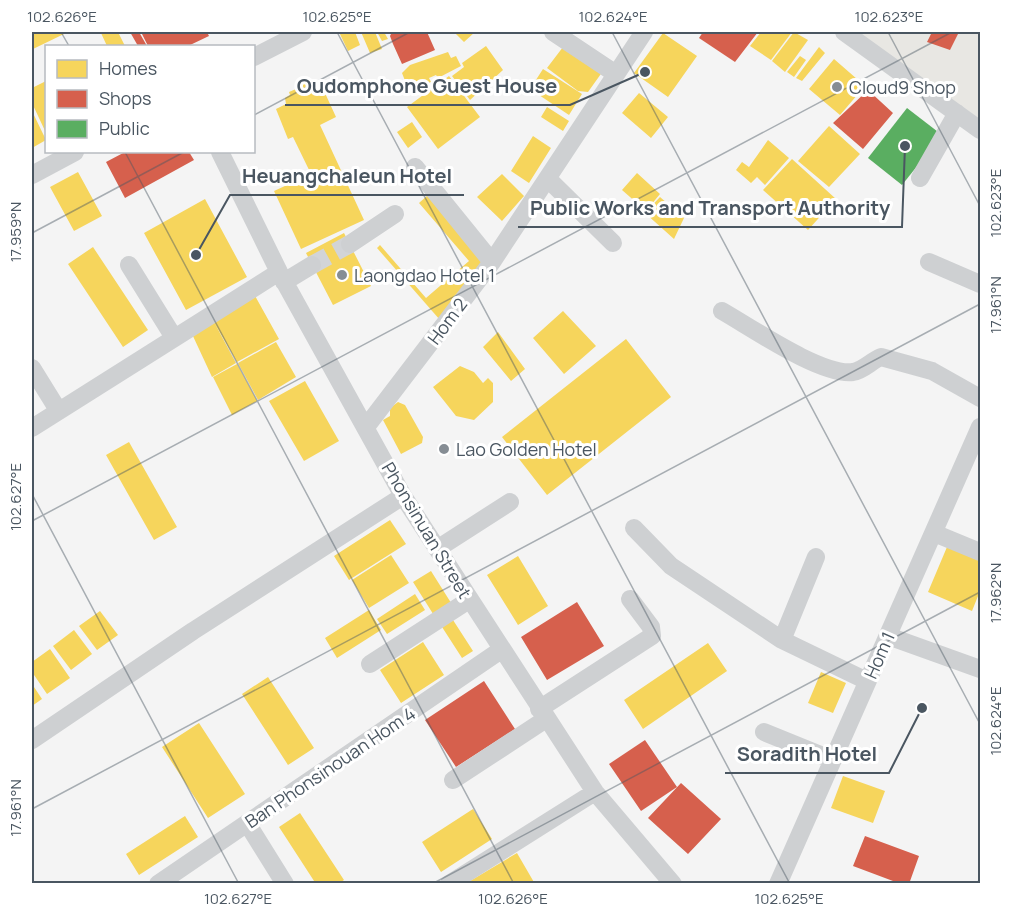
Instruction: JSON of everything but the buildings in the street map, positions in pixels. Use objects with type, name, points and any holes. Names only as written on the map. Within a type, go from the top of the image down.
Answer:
[{"type":"street","points":[[255,56],[303,32]]},
{"type":"street","points":[[553,32],[616,74]]},
{"type":"street","name":"Hom 2","points":[[366,427],[492,262],[644,32]]},
{"type":"street","points":[[844,32],[979,127]]},
{"type":"street","points":[[920,178],[957,113]]},
{"type":"street","points":[[32,175],[73,153]]},
{"type":"street","name":"Phonsinuan Street","points":[[220,153],[281,277],[403,496],[595,792],[664,881]]},
{"type":"street","points":[[416,167],[492,262]]},
{"type":"street","points":[[548,180],[614,243]]},
{"type":"street","points":[[350,244],[395,214]]},
{"type":"street","points":[[929,262],[981,284]]},
{"type":"street","points":[[129,265],[173,336]]},
{"type":"street","points":[[32,428],[173,336],[281,277],[312,265]]},
{"type":"street","points":[[722,311],[811,362],[834,370],[857,371],[881,357],[932,371],[981,398]]},
{"type":"street","points":[[32,368],[58,410]]},
{"type":"street","name":"Hom 1","points":[[778,884],[981,427]]},
{"type":"street","points":[[32,740],[193,631],[403,496]]},
{"type":"street","points":[[436,549],[510,502]]},
{"type":"street","points":[[634,528],[670,566],[782,640],[867,681]]},
{"type":"street","points":[[934,533],[981,552]]},
{"type":"street","points":[[782,640],[816,557]]},
{"type":"street","points":[[453,780],[652,636],[651,627],[630,599]]},
{"type":"street","points":[[370,664],[469,600]]},
{"type":"street","points":[[888,636],[981,669]]},
{"type":"street","name":"Ban Phonsinouan Hom 4","points":[[158,884],[501,650]]},
{"type":"street","points":[[765,732],[833,760]]},
{"type":"street","points":[[449,884],[595,792]]},
{"type":"street","points":[[247,824],[285,884]]},
{"type":"shaded area","points":[[838,32],[980,32],[980,135]]},
{"type":"tunnel","points":[[312,265],[350,244]]},
{"type":"place","name":"Oudomphone Guest House","points":[[645,72]]},
{"type":"place","name":"Cloud9 Shop","points":[[837,87]]},
{"type":"place","name":"Public Works and Transport Authority","points":[[905,146]]},
{"type":"place","name":"Heuangchaleun Hotel","points":[[196,255]]},
{"type":"place","name":"Laongdao Hotel 1","points":[[342,275]]},
{"type":"place","name":"Lao Golden Hotel","points":[[444,449]]},
{"type":"place","name":"Soradith Hotel","points":[[922,708]]}]
